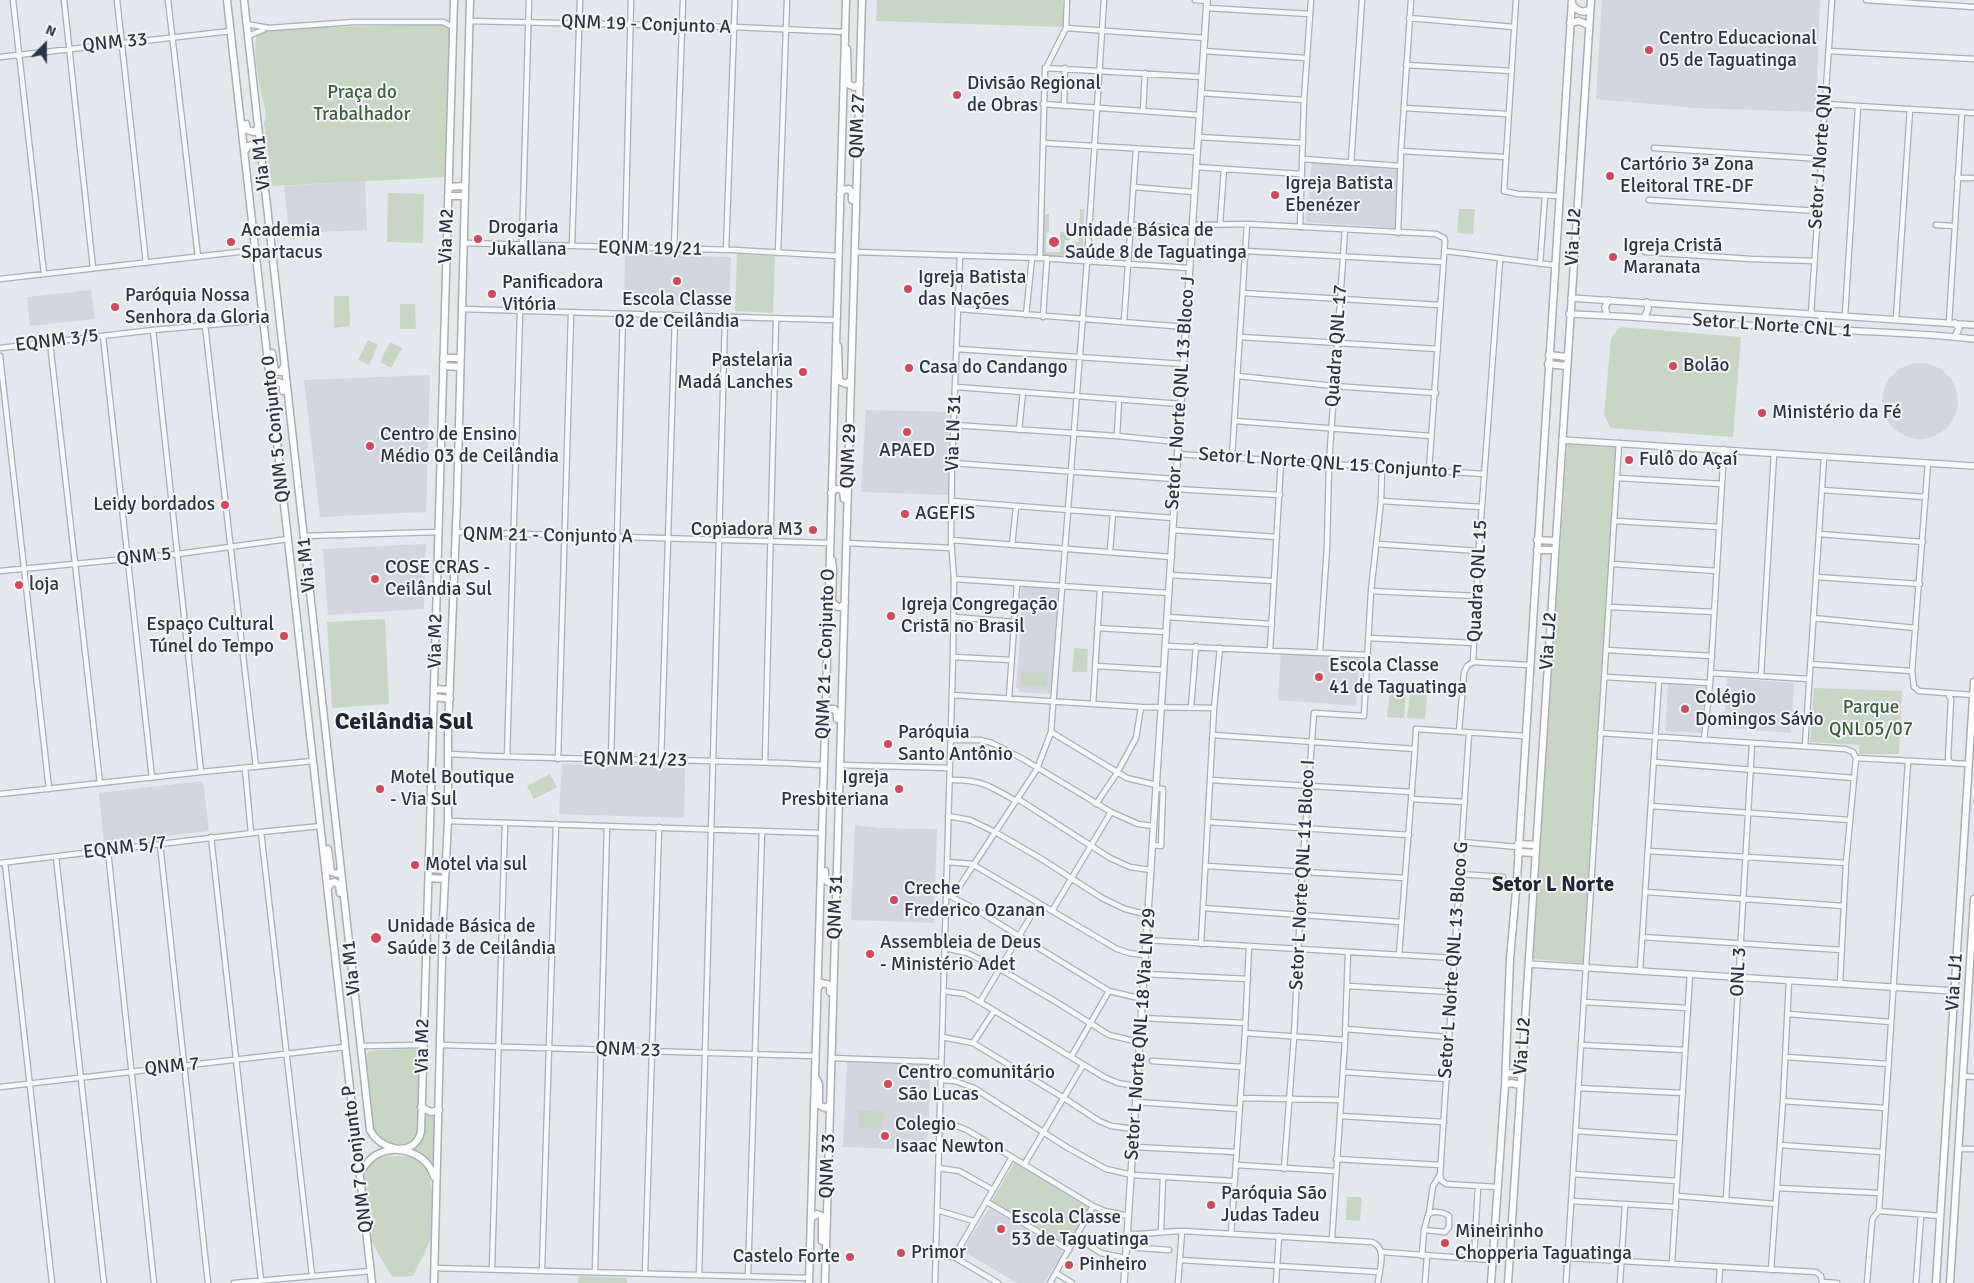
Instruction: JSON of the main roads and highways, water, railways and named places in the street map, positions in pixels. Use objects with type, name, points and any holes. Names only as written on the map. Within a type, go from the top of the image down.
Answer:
[{"type":"main road","points":[[227,0],[245,152]]},
{"type":"main road","name":"Via M1","points":[[244,0],[370,1130],[377,1141],[398,1150]]},
{"type":"main road","name":"Via M2","points":[[398,1150],[417,1142],[421,1132],[422,1045],[430,869],[454,0]]},
{"type":"main road","name":"Via M2","points":[[455,532],[470,0]]},
{"type":"main road","points":[[846,0],[835,320],[840,353],[839,381],[846,384],[851,380]]},
{"type":"main road","points":[[858,0],[857,25],[860,42]]},
{"type":"main road","name":"QNM 27","points":[[855,252],[862,0]]},
{"type":"main road","name":"Via LJ2","points":[[1508,1283],[1569,314],[1591,0]]},
{"type":"main road","points":[[1572,2],[1579,11],[1586,12],[1590,9]]},
{"type":"main road","name":"Via LJ2","points":[[1491,1283],[1506,1073],[1510,959],[1572,2]]},
{"type":"main road","points":[[1570,24],[1579,21],[1588,25]]},
{"type":"main road","points":[[844,34],[848,56],[848,84],[854,87],[860,84]]},
{"type":"main road","points":[[239,101],[247,130],[254,132],[258,128]]},
{"type":"main road","points":[[245,152],[248,146],[255,147],[262,165]]},
{"type":"main road","name":"QNM 5 Conjunto 0","points":[[245,152],[319,808]]},
{"type":"main road","points":[[449,187],[464,186]]},
{"type":"main road","points":[[840,194],[847,189],[852,193],[851,220],[855,236]]},
{"type":"main road","points":[[448,196],[464,196]]},
{"type":"main road","name":"QNM 29","points":[[840,765],[855,252]]},
{"type":"main road","points":[[836,332],[830,544],[834,569],[832,602],[838,607],[842,607],[845,603]]},
{"type":"main road","points":[[265,335],[271,348],[274,369],[276,372],[281,372],[284,370],[284,366]]},
{"type":"main road","points":[[1549,355],[1567,357]]},
{"type":"main road","points":[[443,358],[460,358]]},
{"type":"main road","points":[[1548,364],[1566,366]]},
{"type":"main road","points":[[443,366],[459,366]]},
{"type":"main road","points":[[271,388],[275,382],[282,384],[285,410],[291,424]]},
{"type":"main road","points":[[831,493],[838,488],[843,491],[843,518],[846,532]]},
{"type":"main road","name":"QNM 21 - Conjunto A","points":[[446,870],[455,532]]},
{"type":"main road","points":[[1537,540],[1556,541]]},
{"type":"main road","name":"QNM 21 - Conjunto O","points":[[821,833],[830,544]]},
{"type":"main road","points":[[1537,550],[1555,550]]},
{"type":"main road","name":"Via LJ1","points":[[1936,1283],[1974,682]]},
{"type":"main road","points":[[435,690],[450,690]]},
{"type":"main road","points":[[434,697],[450,699]]},
{"type":"main road","points":[[825,712],[831,708],[837,713],[836,739],[841,755]]},
{"type":"main road","name":"QNM 31","points":[[831,1050],[840,765]]},
{"type":"main road","points":[[319,808],[325,828],[330,870],[335,874],[341,870]]},
{"type":"main road","name":"QNM 7 Conjunto P","points":[[319,808],[372,1283]]},
{"type":"main road","points":[[821,833],[824,846],[824,879],[831,883],[837,879]]},
{"type":"main road","points":[[809,1281],[821,833]]},
{"type":"main road","points":[[1518,847],[1535,845]]},
{"type":"main road","points":[[1518,847],[1535,853]]},
{"type":"main road","points":[[430,869],[446,870],[434,1283]]},
{"type":"main road","points":[[429,878],[445,879]]},
{"type":"main road","points":[[328,888],[329,884],[333,882],[339,886],[344,929],[350,948]]},
{"type":"main road","name":"Via LJ1","points":[[1950,1283],[1974,899]]},
{"type":"main road","points":[[1959,920],[1964,924],[1973,922]]},
{"type":"main road","points":[[1958,936],[1964,934],[1972,938]]},
{"type":"main road","points":[[818,988],[824,983],[830,986],[829,1014],[832,1030]]},
{"type":"main road","name":"QNM 33","points":[[825,1283],[831,1050]]},
{"type":"main road","points":[[1506,1073],[1521,1074]]},
{"type":"main road","points":[[815,1075],[819,1084],[819,1105],[825,1108],[830,1105]]},
{"type":"main road","points":[[1505,1085],[1511,1083],[1520,1085]]},
{"type":"main road","points":[[422,1107],[431,1112],[439,1110]]},
{"type":"main road","points":[[360,1172],[368,1161],[376,1156],[398,1150],[412,1153],[425,1160],[432,1171],[436,1183]]},
{"type":"main road","points":[[811,1218],[817,1214],[823,1218],[822,1243],[826,1262]]},
{"type":"place","name":"Centro Educacional 05 de Taguatinga","points":[[1649,50]]},
{"type":"place","name":"Divisão Regional de Obras","points":[[957,95]]},
{"type":"place","name":"Cartório 3ª Zona Eleitoral TRE-DF","points":[[1610,176]]},
{"type":"place","name":"Igreja Batista Ebenézer","points":[[1275,195]]},
{"type":"place","name":"Drogaria Jukallana","points":[[478,239]]},
{"type":"place","name":"Academia Spartacus","points":[[231,242]]},
{"type":"place","name":"Unidade Básica de Saúde 8 de Taguatinga","points":[[1054,242]]},
{"type":"place","name":"Igreja Cristã Maranata","points":[[1613,257]]},
{"type":"place","name":"Escola Classe 02 de Ceilândia","points":[[677,281]]},
{"type":"place","name":"Igreja Batista das Nações","points":[[908,289]]},
{"type":"place","name":"Panificadora Vitória","points":[[492,294]]},
{"type":"place","name":"Paróquia Nossa Senhora da Gloria","points":[[115,307]]},
{"type":"place","name":"Bolão","points":[[1673,366]]},
{"type":"place","name":"Casa do Candango","points":[[909,368]]},
{"type":"place","name":"Pastelaria Madá Lanches","points":[[803,372]]},
{"type":"place","name":"Ministério da Fé","points":[[1762,413]]},
{"type":"place","name":"APAED","points":[[907,432]]},
{"type":"place","name":"Centro de Ensino Médio 03 de Ceilândia","points":[[370,446]]},
{"type":"place","name":"Fulô do Açaí","points":[[1629,460]]},
{"type":"place","name":"Leidy bordados","points":[[225,505]]},
{"type":"place","name":"AGEFIS","points":[[905,514]]},
{"type":"place","name":"Copiadora M3","points":[[813,530]]},
{"type":"place","name":"COSE CRAS - Ceilândia Sul","points":[[375,579]]},
{"type":"place","name":"loja","points":[[19,585]]},
{"type":"place","name":"Igreja Congregação Cristã no Brasil","points":[[891,616]]},
{"type":"place","name":"Espaço Cultural Túnel do Tempo","points":[[284,636]]},
{"type":"place","name":"Escola Classe 41 de Taguatinga","points":[[1319,677]]},
{"type":"place","name":"Colégio Domingos Sávio","points":[[1685,709]]},
{"type":"place","name":"Paróquia Santo Antônio","points":[[888,744]]},
{"type":"place","name":"Motel Boutique - Via Sul","points":[[380,789]]},
{"type":"place","name":"Igreja Presbiteriana","points":[[899,789]]},
{"type":"place","name":"Motel via sul","points":[[415,865]]},
{"type":"place","name":"Creche Frederico Ozanan","points":[[894,900]]},
{"type":"place","name":"Unidade Básica de Saúde 3 de Ceilândia","points":[[376,938]]},
{"type":"place","name":"Assembleia de Deus - Ministério Adet","points":[[870,954]]},
{"type":"place","name":"Centro comunitário São Lucas","points":[[888,1084]]},
{"type":"place","name":"Colegio Isaac Newton","points":[[885,1136]]},
{"type":"place","name":"Paróquia São Judas Tadeu","points":[[1211,1205]]},
{"type":"place","name":"Escola Classe 53 de Taguatinga","points":[[1001,1229]]},
{"type":"place","name":"Mineirinho Chopperia Taguatinga","points":[[1445,1243]]},
{"type":"place","name":"Primor","points":[[901,1253]]},
{"type":"place","name":"Castelo Forte","points":[[850,1257]]},
{"type":"place","name":"Pinheiro","points":[[1069,1265]]},
{"type":"district","name":"Ceilândia Sul","points":[[404,723]]},
{"type":"district","name":"Setor L Norte","points":[[1553,885]]},
{"type":"park label","name":"Praça do Trabalhador","points":[[362,104]]},
{"type":"park label","name":"Parque QNL05/07","points":[[1871,719]]}]
